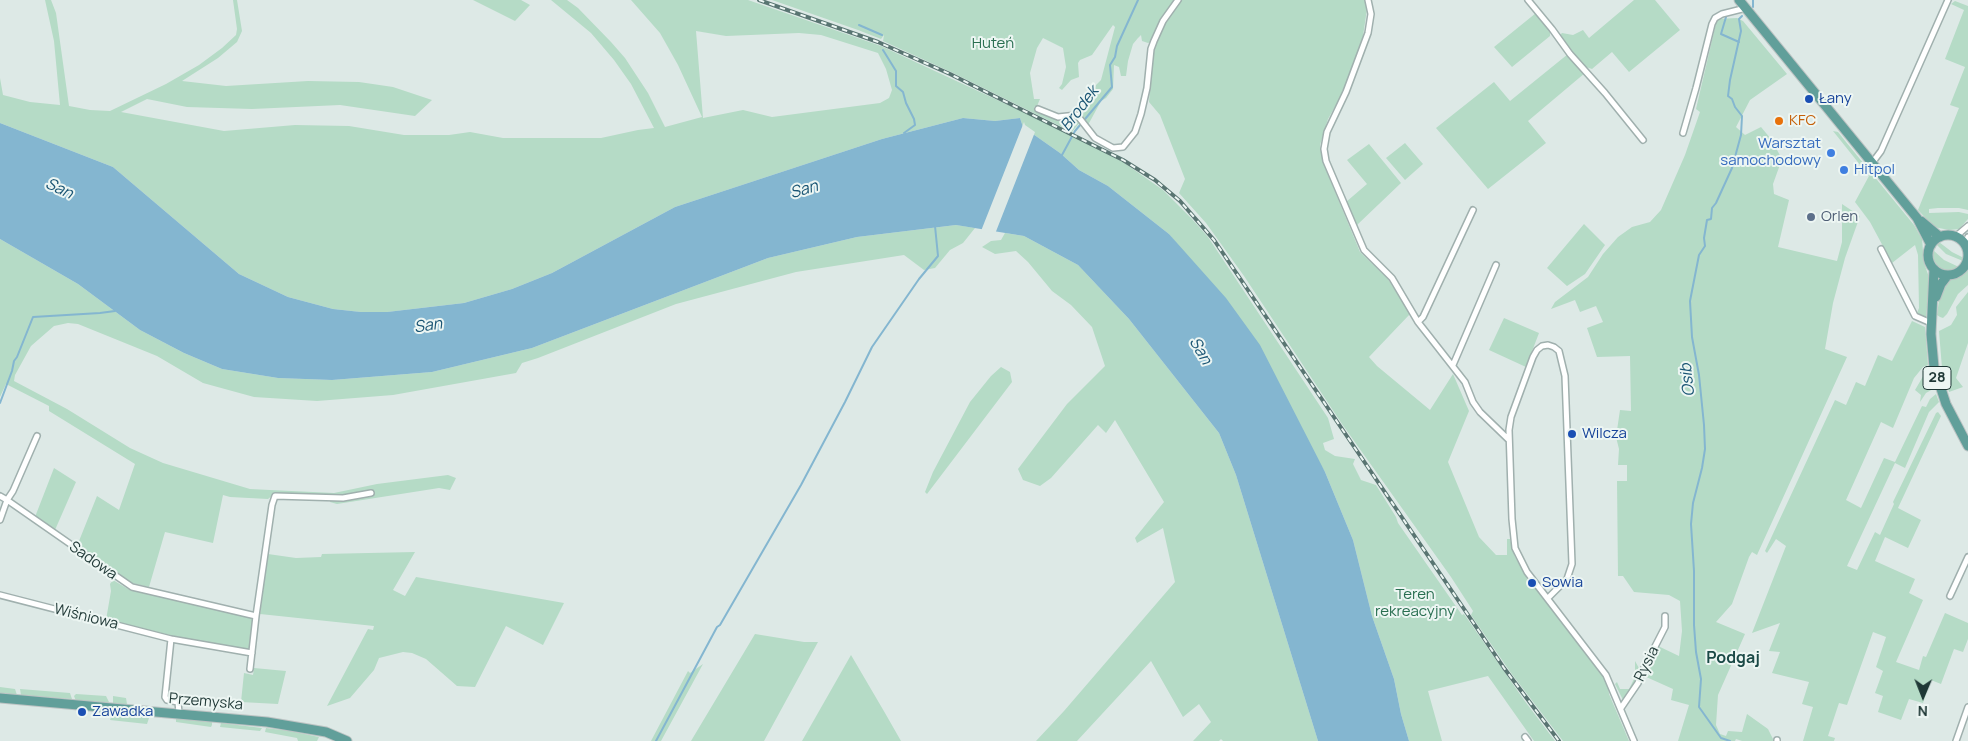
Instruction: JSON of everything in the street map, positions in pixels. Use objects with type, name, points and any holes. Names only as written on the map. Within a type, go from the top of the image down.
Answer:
[{"type":"main road","points":[[1739,0],[1917,218],[1940,237]]},
{"type":"main road","points":[[1917,218],[1931,245],[1940,237],[1949,236],[1966,241],[1968,255],[1966,266],[1958,272],[1948,275],[1940,274],[1934,269]]},
{"type":"main road","name":"28","points":[[1931,245],[1928,258],[1934,269],[1931,323],[1932,354],[1938,381],[1948,408],[1968,446]]},
{"type":"main road","name":"28","points":[[1933,304],[1941,284],[1948,275]]},
{"type":"main road","name":"Przemyska","points":[[0,698],[179,713],[299,726],[326,732],[347,741]]},
{"type":"street","points":[[1038,110],[1058,117],[1077,116],[1095,138],[1113,148],[1123,146],[1134,132],[1147,88],[1151,49],[1163,21],[1178,0]]},
{"type":"street","points":[[1368,0],[1371,14],[1368,33],[1346,92],[1327,132],[1324,149],[1329,168],[1356,229],[1358,239],[1372,258],[1392,278],[1418,322],[1465,382],[1473,402],[1480,412],[1509,440]]},
{"type":"street","points":[[1528,0],[1570,54],[1606,93],[1643,140]]},
{"type":"street","points":[[1872,163],[1881,151],[1948,0]]},
{"type":"street","points":[[1683,132],[1715,18],[1722,14],[1746,8]]},
{"type":"street","points":[[1418,322],[1423,317],[1473,210]]},
{"type":"street","points":[[1955,237],[1968,226]]},
{"type":"street","points":[[1881,249],[1915,316],[1931,323]]},
{"type":"street","points":[[1453,365],[1496,265]]},
{"type":"street","points":[[1548,598],[1567,579],[1572,564],[1565,376],[1560,354],[1554,346],[1548,345],[1542,346],[1537,350],[1511,417],[1509,440],[1515,548],[1527,572],[1601,667],[1622,708],[1634,741]]},
{"type":"street","points":[[0,520],[7,500],[13,492],[37,436]]},
{"type":"street","points":[[250,669],[272,505],[275,496],[343,498],[371,493]]},
{"type":"street","name":"Sadowa","points":[[0,496],[132,587],[256,616]]},
{"type":"street","points":[[1950,596],[1968,557]]},
{"type":"street","name":"Wiśniowa","points":[[0,595],[171,639],[252,653]]},
{"type":"street","name":"Rysia","points":[[1622,708],[1638,683],[1642,670],[1665,627],[1665,616]]},
{"type":"street","points":[[171,639],[165,697],[167,700],[178,702],[179,713]]},
{"type":"street","points":[[1956,741],[1968,707]]},
{"type":"green space","name":"Teren rekreacyjny","points":[[45,0],[51,0],[56,13],[69,106],[110,111],[166,84],[199,65],[222,48],[236,35],[237,29],[233,0],[237,0],[242,31],[237,42],[218,58],[182,81],[226,86],[308,81],[359,82],[393,87],[432,100],[415,116],[340,105],[252,109],[187,107],[147,99],[121,112],[224,131],[295,125],[349,126],[404,135],[449,135],[470,132],[503,138],[601,138],[654,128],[631,84],[614,60],[591,33],[551,0],[567,0],[578,8],[611,42],[625,58],[648,93],[665,127],[702,117],[678,65],[660,33],[631,0],[748,0],[881,46],[1049,124],[1123,162],[1163,190],[1208,237],[1328,418],[1334,439],[1323,443],[1325,450],[1335,456],[1355,459],[1353,464],[1361,480],[1376,485],[1398,523],[1462,615],[1464,614],[1555,741],[1534,741],[1488,676],[1428,691],[1442,741],[1409,741],[1394,679],[1372,616],[1353,540],[1325,472],[1186,256],[1169,234],[1108,186],[1079,170],[1060,153],[1023,127],[1020,118],[995,121],[963,118],[882,139],[675,207],[552,273],[512,289],[464,303],[387,312],[361,312],[333,309],[288,297],[239,274],[113,167],[0,123],[0,78],[3,95],[30,102],[60,105],[54,41]],"holes":[[[696,31],[726,36],[799,33],[821,35],[878,53],[886,69],[892,90],[889,98],[880,103],[772,117],[743,110],[703,118]]]},
{"type":"green space","points":[[473,0],[521,0],[530,5],[515,21]]},
{"type":"green space","name":"Huteń","points":[[772,0],[1365,0],[1367,9],[1363,36],[1344,90],[1328,119],[1320,145],[1324,165],[1360,252],[1388,279],[1410,314],[1369,357],[1377,366],[1430,410],[1453,374],[1469,411],[1448,462],[1479,537],[1496,555],[1507,555],[1507,539],[1510,539],[1515,557],[1526,577],[1598,667],[1608,683],[1609,694],[1629,741],[1563,741],[1511,673],[1471,615],[1473,611],[1451,577],[1342,424],[1244,276],[1206,223],[1179,193],[1185,179],[1160,115],[1149,102],[1153,51],[1162,24],[1152,42],[1142,41],[1141,35],[1133,44],[1126,76],[1121,76],[1119,67],[1114,65],[1113,89],[1101,101],[1088,125],[1082,115],[1090,102],[1096,85],[1101,80],[1115,27],[1113,25],[1092,55],[1080,60],[1078,63],[1079,77],[1071,80],[1062,90],[1059,88],[1062,84],[1066,67],[1063,48],[1043,38],[1037,48],[1030,73],[1034,99],[1040,99],[1037,106],[1034,107],[1035,111],[1055,119],[1077,117],[1080,122],[1072,132],[953,73],[883,41],[884,35],[881,39]]},
{"type":"green space","points":[[1634,0],[1655,0],[1680,30],[1629,72],[1612,52],[1592,69],[1586,67],[1572,54],[1560,35],[1562,33],[1573,35],[1583,30],[1589,38]]},
{"type":"green space","points":[[1955,1],[1968,6],[1968,210],[1959,208],[1929,209],[1929,213],[1959,212],[1968,214],[1968,219],[1959,229],[1949,230],[1934,227],[1918,210],[1959,108],[1950,105],[1965,67],[1945,59],[1964,10],[1951,4]]},
{"type":"green space","points":[[1536,13],[1550,29],[1550,36],[1512,67],[1494,47]]},
{"type":"green space","points":[[1737,18],[1743,21],[1787,74],[1750,100],[1736,127],[1745,135],[1761,127],[1771,139],[1782,159],[1773,184],[1774,194],[1789,200],[1778,247],[1837,261],[1842,242],[1842,204],[1860,216],[1845,258],[1833,303],[1825,349],[1847,357],[1757,555],[1752,552],[1732,604],[1716,622],[1745,634],[1718,695],[1716,725],[1720,734],[1726,736],[1728,731],[1742,732],[1747,714],[1768,729],[1774,741],[1742,741],[1736,739],[1735,741],[1678,741],[1689,705],[1671,700],[1673,689],[1644,676],[1644,672],[1658,646],[1679,656],[1682,631],[1680,601],[1669,595],[1634,592],[1623,576],[1618,576],[1617,481],[1627,481],[1627,465],[1618,465],[1619,449],[1616,437],[1620,410],[1631,411],[1630,356],[1597,357],[1587,328],[1603,322],[1596,306],[1580,312],[1575,300],[1551,309],[1555,302],[1588,277],[1603,254],[1618,237],[1632,227],[1650,222],[1661,210],[1685,155],[1700,112],[1696,109],[1717,19]]},
{"type":"green space","points":[[1568,54],[1585,73],[1528,121],[1546,143],[1488,189],[1436,128],[1494,82],[1510,101]]},
{"type":"green space","points":[[1833,131],[1838,132],[1914,225],[1922,239],[1924,263],[1930,280],[1926,317],[1917,313],[1919,308],[1918,255],[1915,245],[1892,263],[1870,222],[1855,202],[1869,176]]},
{"type":"green space","points":[[1405,143],[1423,164],[1405,180],[1386,158]]},
{"type":"green space","points":[[1369,144],[1401,183],[1357,225],[1346,202],[1367,184],[1347,160]]},
{"type":"green space","points":[[1584,224],[1605,245],[1585,274],[1567,286],[1547,268]]},
{"type":"green space","points":[[956,225],[975,228],[963,243],[950,250],[935,268],[924,270],[904,255],[796,272],[676,304],[522,363],[516,373],[393,395],[317,401],[254,397],[203,383],[157,356],[78,324],[68,323],[54,326],[31,346],[15,375],[14,381],[67,409],[130,448],[163,463],[250,489],[334,493],[377,484],[448,475],[456,478],[450,490],[439,488],[337,504],[330,502],[331,496],[279,493],[274,494],[268,499],[223,495],[213,543],[165,532],[149,587],[124,581],[77,546],[97,496],[119,510],[135,464],[49,411],[49,406],[6,384],[0,397],[0,239],[78,284],[140,330],[184,353],[222,369],[278,378],[332,380],[432,372],[532,348],[768,258],[857,237]]},
{"type":"green space","points":[[1005,233],[1024,236],[1078,265],[1129,319],[1219,433],[1236,475],[1318,741],[1223,741],[1221,739],[1219,741],[1193,741],[1211,722],[1199,704],[1183,717],[1151,661],[1077,741],[1036,741],[1175,582],[1163,528],[1137,543],[1135,538],[1164,502],[1115,420],[1106,433],[1098,425],[1051,478],[1040,486],[1023,480],[1018,469],[1067,404],[1105,366],[1092,327],[1071,305],[1052,291],[1028,262],[1016,251],[995,254],[982,247],[991,241],[1001,240]]},
{"type":"green space","points":[[1939,242],[1964,258],[1963,261],[1946,254],[1936,244]]},
{"type":"green space","points":[[1933,250],[1944,260],[1959,267],[1953,271],[1940,269],[1932,258]]},
{"type":"green space","points":[[1968,269],[1968,285],[1958,294],[1947,314],[1943,318],[1940,317],[1937,315],[1940,293],[1949,279]]},
{"type":"green space","points":[[1968,292],[1968,343],[1956,378],[1963,387],[1949,392],[1942,368],[1939,331],[1951,325],[1957,315],[1956,307]]},
{"type":"green space","points":[[1504,318],[1539,333],[1526,367],[1489,350]]},
{"type":"green space","points":[[1912,321],[1925,327],[1928,365],[1923,367],[1914,378],[1893,428],[1881,422],[1846,500],[1861,508],[1884,458],[1895,462],[1922,406],[1926,407],[1930,399],[1936,394],[1939,402],[1929,412],[1905,468],[1895,463],[1847,566],[1857,570],[1875,532],[1880,535],[1894,504],[1893,502],[1938,412],[1941,416],[1898,508],[1921,520],[1908,548],[1885,537],[1875,561],[1915,579],[1909,593],[1923,600],[1896,662],[1919,670],[1923,656],[1926,657],[1945,613],[1968,623],[1968,639],[1963,652],[1954,649],[1941,684],[1931,680],[1923,703],[1909,699],[1901,720],[1878,712],[1883,696],[1875,693],[1883,671],[1876,667],[1886,637],[1873,632],[1847,705],[1839,703],[1828,736],[1835,738],[1834,741],[1803,741],[1813,707],[1802,704],[1809,682],[1772,673],[1780,652],[1769,651],[1780,623],[1752,633],[1786,546],[1776,539],[1767,553],[1765,551],[1835,400],[1846,405],[1856,382],[1865,386],[1878,355],[1892,361]]},
{"type":"green space","points":[[1001,367],[1010,372],[1012,382],[927,494],[925,492],[933,472],[970,402],[991,376]]},
{"type":"green space","points":[[1930,371],[1933,389],[1926,393],[1920,402],[1921,395],[1915,390],[1925,373]]},
{"type":"green space","points":[[54,468],[76,482],[55,530],[35,517]]},
{"type":"green space","points":[[415,552],[393,590],[405,596],[416,577],[564,603],[543,645],[506,626],[475,687],[457,686],[426,659],[412,653],[403,652],[379,658],[374,670],[350,698],[327,706],[368,629],[373,630],[374,626],[260,614],[268,554],[296,558],[321,557],[322,554]]},
{"type":"green space","points":[[113,580],[128,589],[251,618],[254,621],[249,651],[213,645],[106,620],[111,591],[110,584]]},
{"type":"green space","points":[[755,634],[804,642],[818,642],[764,741],[691,741]]},
{"type":"green space","points":[[851,655],[885,713],[901,741],[802,741]]},
{"type":"green space","points":[[1635,661],[1640,670],[1628,698],[1623,700],[1615,684],[1617,682],[1620,689],[1629,689],[1635,677]]},
{"type":"green space","points":[[703,664],[661,741],[651,741],[688,671],[690,673]]},
{"type":"green space","points":[[254,668],[286,671],[278,704],[241,702],[244,673],[253,675]]},
{"type":"green space","points":[[0,687],[15,689],[17,695],[0,694]]},
{"type":"green space","points":[[20,689],[70,693],[72,699],[21,695]]},
{"type":"green space","points":[[76,694],[106,696],[109,702],[76,701],[74,696]]},
{"type":"green space","points":[[113,696],[126,698],[127,704],[113,704]]},
{"type":"green space","points":[[113,711],[148,715],[149,718],[147,724],[110,720]]},
{"type":"green space","points":[[176,717],[204,720],[212,722],[212,725],[211,727],[176,722]]},
{"type":"green space","points":[[221,723],[262,728],[260,731],[220,727]]},
{"type":"green space","points":[[266,728],[319,737],[317,741],[298,741],[297,738],[265,732]]},
{"type":"water","name":"San","points":[[963,118],[995,121],[1020,118],[1023,127],[1060,153],[1079,170],[1108,186],[1169,234],[1226,298],[1260,345],[1325,472],[1353,540],[1372,616],[1394,679],[1409,741],[1318,741],[1236,475],[1219,433],[1129,319],[1078,265],[1024,236],[956,225],[857,237],[768,258],[532,348],[432,372],[332,380],[278,378],[222,369],[184,353],[140,330],[78,284],[0,239],[0,123],[113,167],[239,274],[288,297],[333,309],[361,312],[387,312],[464,303],[512,289],[552,273],[675,207],[882,139]]},
{"type":"pier","points":[[1024,122],[1025,125],[1035,132],[995,234],[981,231]]},
{"type":"waterway","name":"Brodek","points":[[1062,155],[1075,131],[1112,87],[1110,65],[1138,0]]},
{"type":"waterway","name":"Osib","points":[[1753,0],[1753,7]]},
{"type":"waterway","name":"Osib","points":[[1730,741],[1721,738],[1699,707],[1701,679],[1694,625],[1694,571],[1691,524],[1693,503],[1705,449],[1699,375],[1692,337],[1690,301],[1699,255],[1705,246],[1704,238],[1707,220],[1711,219],[1712,208],[1732,168],[1741,135],[1742,116],[1732,99],[1728,96],[1741,31],[1739,19],[1742,16]]},
{"type":"waterway","points":[[1726,17],[1721,34],[1739,42]]},
{"type":"waterway","points":[[859,25],[882,35]]},
{"type":"waterway","points":[[883,50],[896,71],[896,86],[903,92],[914,119],[915,125],[904,133]]},
{"type":"waterway","points":[[656,741],[717,627],[720,625],[801,485],[872,347],[919,279],[938,256],[935,226]]},
{"type":"waterway","points":[[0,403],[14,361],[33,317],[115,311]]},
{"type":"railway","points":[[759,0],[878,42],[950,74],[1123,160],[1155,180],[1180,201],[1214,240],[1504,668],[1559,741]]},
{"type":"place","name":"Łany","points":[[1809,99]]},
{"type":"place","name":"KFC","points":[[1779,121]]},
{"type":"place","name":"Warsztat samochodowy","points":[[1831,153]]},
{"type":"place","name":"Hitpol","points":[[1844,170]]},
{"type":"place","name":"Orlen","points":[[1811,217]]},
{"type":"place","name":"Wilcza","points":[[1572,434]]},
{"type":"place","name":"Sowia","points":[[1532,583]]},
{"type":"place","name":"Zawadka","points":[[82,712]]},
{"type":"district","name":"Podgaj","points":[[1733,659]]}]
